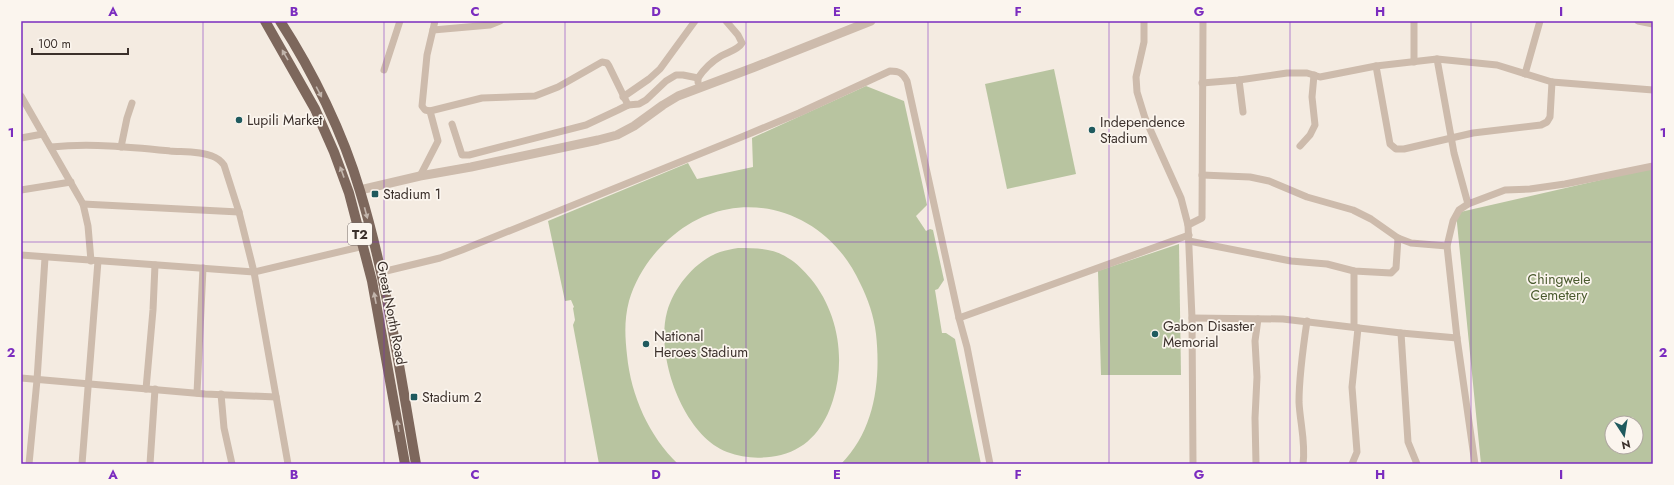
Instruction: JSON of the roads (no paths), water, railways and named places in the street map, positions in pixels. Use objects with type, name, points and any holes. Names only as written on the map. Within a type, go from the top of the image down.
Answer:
[{"type":"main road","name":"Great North Road","points":[[265,21],[316,109],[349,193],[372,281],[405,464]]},
{"type":"main road","name":"Great North Road","points":[[280,21],[325,103],[345,147],[360,190],[382,272],[416,464]]},
{"type":"street","points":[[384,70],[400,21]]},
{"type":"street","points":[[435,21],[427,55],[422,106],[425,110],[430,111],[482,98],[535,96],[558,87],[602,62],[607,63],[609,66],[628,105]]},
{"type":"street","points":[[433,30],[490,24],[500,21]]},
{"type":"street","points":[[623,97],[660,69],[695,21]]},
{"type":"street","points":[[698,83],[704,69],[713,62],[738,48],[742,43],[738,35],[726,21]]},
{"type":"street","points":[[360,190],[617,135],[634,126],[663,105],[698,83],[755,67],[870,21]]},
{"type":"street","points":[[1144,21],[1144,42],[1136,77],[1136,92],[1145,118],[1181,198],[1188,225],[1192,318],[1192,464]]},
{"type":"street","points":[[1188,225],[1202,218],[1203,21]]},
{"type":"street","points":[[1414,21],[1414,62]]},
{"type":"street","points":[[1525,74],[1540,21]]},
{"type":"street","points":[[1638,21],[1653,24]]},
{"type":"street","points":[[1202,83],[1239,80],[1286,73],[1307,73],[1320,77],[1376,66],[1437,59],[1496,65],[1552,82],[1653,90]]},
{"type":"street","points":[[1437,59],[1453,138],[1454,153],[1468,204]]},
{"type":"street","points":[[1376,66],[1390,144],[1396,149],[1404,149],[1473,133],[1541,125],[1547,122],[1550,118],[1552,82]]},
{"type":"street","points":[[382,272],[440,258],[462,250],[799,113],[890,71],[898,71],[904,74],[907,81],[959,318],[967,347],[990,464]]},
{"type":"street","points":[[452,124],[462,155],[465,155],[586,125],[628,105],[639,104],[646,100],[666,81],[676,76],[683,75],[698,83]]},
{"type":"street","points":[[1300,146],[1310,135],[1315,125],[1312,97],[1314,75]]},
{"type":"street","points":[[1239,80],[1243,112]]},
{"type":"street","points":[[21,96],[83,204],[94,261],[88,384],[82,464]]},
{"type":"street","points":[[121,147],[127,118],[132,103]]},
{"type":"street","points":[[420,176],[438,141],[430,111]]},
{"type":"street","points":[[21,138],[43,134]]},
{"type":"street","points":[[51,147],[76,144],[121,147],[198,153],[211,155],[220,160],[224,166],[239,212],[254,272],[288,464]]},
{"type":"street","points":[[1475,464],[1457,338],[1447,246],[1453,221],[1459,210],[1468,204],[1505,190],[1530,189],[1564,184],[1653,166]]},
{"type":"street","points":[[1202,175],[1250,177],[1269,181],[1307,197],[1353,210],[1371,219],[1398,238],[1411,243],[1447,246]]},
{"type":"street","points":[[21,190],[70,182]]},
{"type":"street","points":[[83,204],[239,212]]},
{"type":"street","points":[[959,318],[1189,238],[1291,261],[1327,264],[1354,271],[1391,273],[1394,271],[1398,238]]},
{"type":"street","points":[[21,255],[254,272],[364,246]]},
{"type":"street","points":[[29,464],[46,258]]},
{"type":"street","points":[[146,389],[153,310],[155,265]]},
{"type":"street","points":[[196,393],[203,268]]},
{"type":"street","points":[[1352,464],[1357,452],[1352,387],[1356,328],[1354,271]]},
{"type":"street","points":[[1192,318],[1283,319],[1457,338]]},
{"type":"street","points":[[1256,464],[1255,418],[1257,378],[1255,341],[1258,319]]},
{"type":"street","points":[[1303,464],[1304,445],[1299,403],[1303,349],[1308,321]]},
{"type":"street","points":[[1401,333],[1408,442],[1417,464]]},
{"type":"street","points":[[21,378],[196,393],[276,397]]},
{"type":"street","points":[[150,464],[155,389]]},
{"type":"street","points":[[221,394],[224,428],[232,464]]},
{"type":"place","name":"Lupili Market","points":[[239,120]]},
{"type":"place","name":"Independence Stadium","points":[[1092,130]]},
{"type":"place","name":"Stadium 1","points":[[375,194]]},
{"type":"place","name":"Gabon Disaster Memorial","points":[[1155,334]]},
{"type":"place","name":"National Heroes Stadium","points":[[646,344]]},
{"type":"place","name":"Stadium 2","points":[[414,397]]},
{"type":"park label","name":"Chingwele Cemetery","points":[[1559,288]]}]
